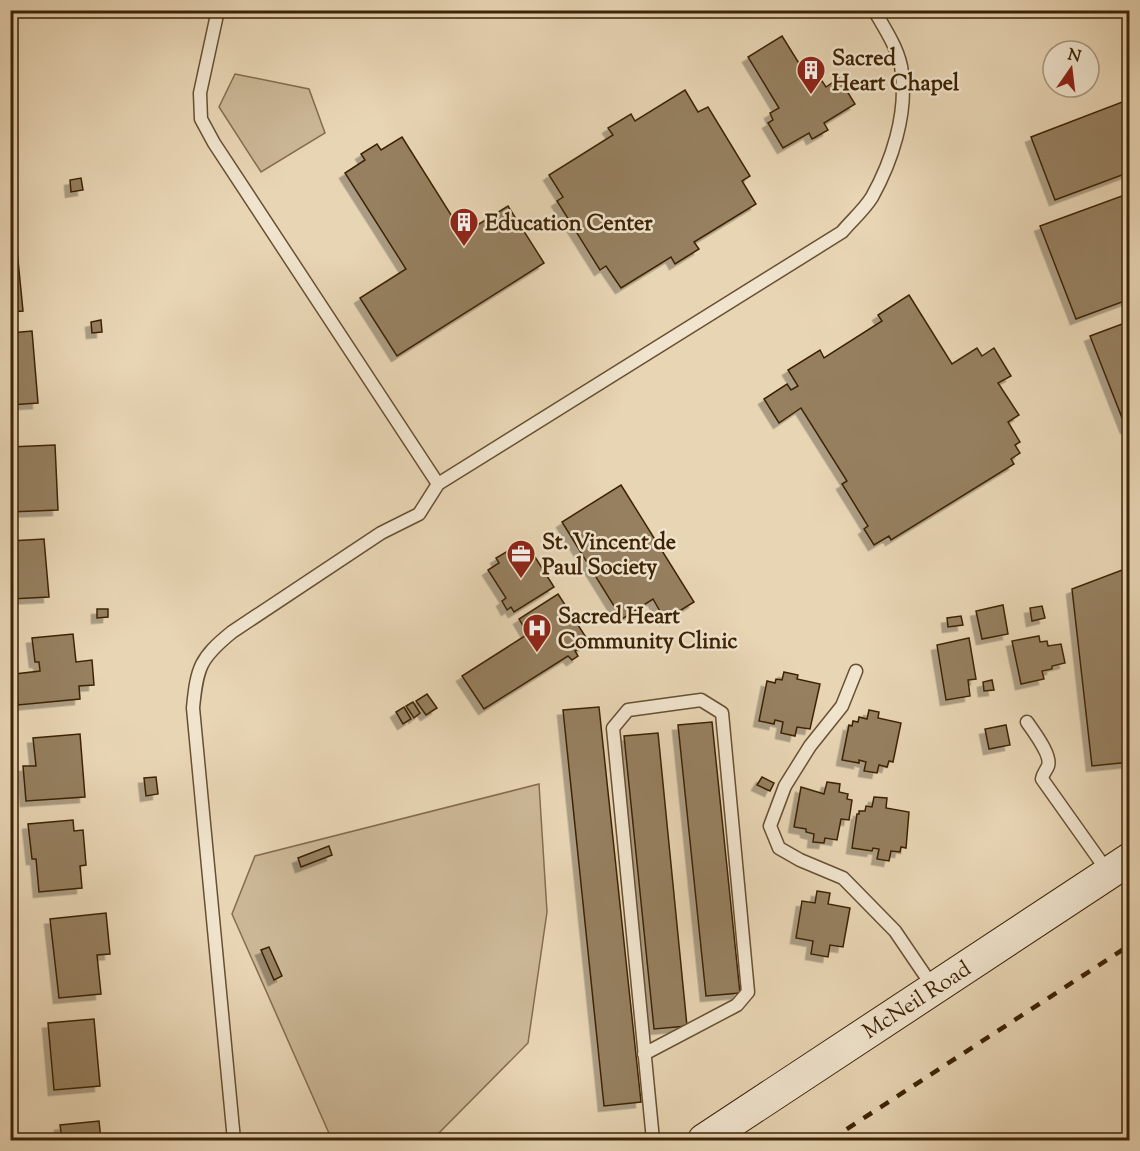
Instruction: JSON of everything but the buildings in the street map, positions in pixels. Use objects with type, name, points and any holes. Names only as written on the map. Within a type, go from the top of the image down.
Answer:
[{"type":"main road","name":"McNeil Road","points":[[704,1140],[1119,866]]},
{"type":"lane","points":[[218,10],[200,93],[201,119],[214,143],[438,484]]},
{"type":"lane","points":[[234,1140],[193,708],[200,664],[215,646],[232,632],[381,533],[419,514],[438,484],[842,232],[871,198],[895,143],[902,110],[902,72],[893,44],[874,10]]},
{"type":"lane","points":[[856,671],[842,706],[810,746],[785,786],[770,826],[779,848],[843,879],[895,931],[934,988]]},
{"type":"lane","points":[[644,1054],[737,1005],[748,992],[723,713],[700,700],[628,710],[613,728],[644,1054],[653,1140]]},
{"type":"lane","points":[[1027,722],[1048,755],[1048,766],[1042,778],[1119,866]]},
{"type":"shaded area","points":[[235,74],[309,89],[325,133],[261,172],[219,107]]},
{"type":"shaded area","points":[[539,784],[547,912],[528,1043],[432,1140],[332,1140],[232,914],[255,856]]},
{"type":"railway","points":[[830,1140],[1130,945]]},
{"type":"place","name":"Sacred Heart Chapel","points":[[811,96]]},
{"type":"place","name":"Education Center","points":[[464,248]]},
{"type":"place","name":"St. Vincent de Paul Society","points":[[521,580]]},
{"type":"place","name":"Sacred Heart Community Clinic","points":[[537,654]]}]
